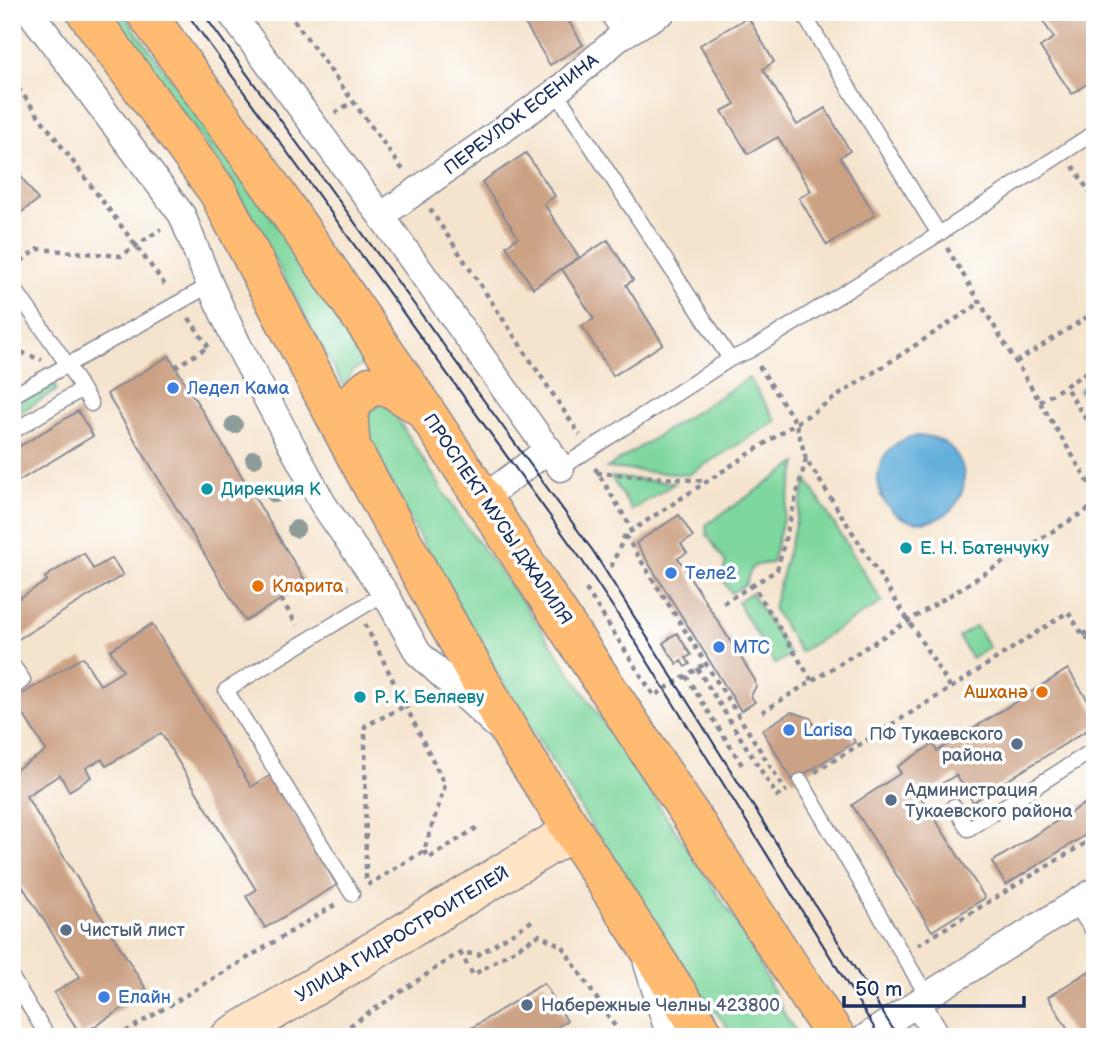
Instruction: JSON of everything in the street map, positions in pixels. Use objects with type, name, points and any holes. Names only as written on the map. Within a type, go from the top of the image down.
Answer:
[{"type":"main road","points":[[86,12],[219,192],[351,447],[517,745],[706,1037]]},
{"type":"main road","name":"ПРОСПЕКТ МУСЫ ДЖАЛИЛЯ","points":[[145,12],[267,179],[484,498],[835,1037]]},
{"type":"main road","points":[[351,447],[348,415],[355,397],[370,386],[389,387],[426,412]]},
{"type":"main road","name":"УЛИЦА ГИДРОСТРОИТЕЛЕЙ","points":[[230,1037],[573,831]]},
{"type":"street","points":[[30,12],[182,215],[238,345],[323,504],[385,593],[418,653],[517,745]]},
{"type":"street","points":[[230,12],[555,458],[484,498]]},
{"type":"street","name":"ПЕРЕУЛОК ЕСЕНИНА","points":[[381,216],[556,92],[621,36],[662,12]]},
{"type":"street","points":[[866,1037],[1085,897]]},
{"type":"street","points":[[638,931],[670,1037]]},
{"type":"street","points":[[922,999],[938,1037]]},
{"type":"lane","points":[[606,12],[621,36]]},
{"type":"lane","points":[[802,12],[939,234]]},
{"type":"lane","points":[[556,92],[730,359]]},
{"type":"lane","points":[[555,458],[589,448],[730,359],[749,351],[939,234],[1095,132]]},
{"type":"lane","points":[[12,285],[67,364],[91,404]]},
{"type":"lane","points":[[12,396],[210,285]]},
{"type":"lane","points":[[12,432],[82,389]]},
{"type":"lane","points":[[352,894],[226,690],[385,593]]},
{"type":"lane","points":[[12,664],[21,682]]},
{"type":"lane","points":[[954,806],[968,829],[1095,749]]},
{"type":"lane","points":[[801,781],[903,955],[922,999]]},
{"type":"lane","points":[[1085,897],[1095,934]]},
{"type":"lane","points":[[12,978],[48,1037]]},
{"type":"path","points":[[288,12],[418,191],[589,448],[596,473],[632,529]]},
{"type":"path","points":[[12,80],[166,285]]},
{"type":"path","points":[[1064,152],[1095,201]]},
{"type":"path","points":[[12,268],[38,249],[121,256],[170,223]]},
{"type":"path","points":[[939,234],[1095,494]]},
{"type":"path","points":[[611,566],[625,535],[632,529],[980,303]]},
{"type":"path","points":[[1016,362],[1095,312]]},
{"type":"path","points":[[188,316],[214,355]]},
{"type":"path","points":[[175,367],[208,347]]},
{"type":"path","points":[[749,351],[796,423],[806,459],[951,688]]},
{"type":"path","points":[[1040,402],[1095,367]]},
{"type":"path","points":[[1065,386],[1095,434]]},
{"type":"path","points":[[723,603],[777,570],[806,459]]},
{"type":"path","points":[[596,473],[706,481]]},
{"type":"path","points":[[762,712],[1095,505]]},
{"type":"path","points":[[625,535],[786,790]]},
{"type":"path","points":[[752,585],[811,681]]},
{"type":"path","points":[[586,589],[654,696],[706,663]]},
{"type":"path","points":[[281,599],[306,640]]},
{"type":"path","points":[[117,1037],[424,851],[445,785],[358,609]]},
{"type":"path","points":[[697,668],[777,796],[1068,612],[1083,635],[1095,644]]},
{"type":"path","points":[[1083,635],[1095,627]]},
{"type":"path","points":[[686,676],[741,765]]},
{"type":"path","points":[[366,886],[365,726],[405,706]]},
{"type":"path","points":[[424,851],[429,858],[478,827]]},
{"type":"path","points":[[903,955],[1095,837]]},
{"type":"path","points":[[333,1037],[460,952],[478,955],[535,919]]},
{"type":"path","points":[[460,952],[473,975],[540,935],[562,946],[622,1037]]},
{"type":"green space","points":[[108,12],[122,12],[345,323],[363,365],[355,369],[343,385],[228,175]]},
{"type":"green space","points":[[749,378],[776,421],[688,475],[607,468]]},
{"type":"green space","points":[[1095,380],[1095,414],[1079,390]]},
{"type":"green space","points":[[53,383],[57,390],[12,417],[12,407]]},
{"type":"green space","points":[[382,404],[390,407],[462,521],[534,618],[743,932],[786,1017],[800,1037],[735,1037],[661,940],[471,629],[360,429],[367,413]]},
{"type":"green space","points":[[797,463],[772,563],[753,567],[746,584],[731,593],[721,577],[726,563],[707,535],[706,525]]},
{"type":"green space","points":[[611,477],[675,483],[632,510]]},
{"type":"green space","points":[[807,480],[882,602],[800,652],[773,608]]},
{"type":"green space","points":[[751,593],[790,655],[775,664],[737,602]]},
{"type":"green space","points":[[976,626],[989,647],[971,658],[959,637]]},
{"type":"water","points":[[921,436],[945,443],[957,455],[964,479],[957,503],[945,515],[921,522],[897,515],[885,503],[878,479],[885,455],[897,443]]},
{"type":"building","points":[[518,12],[563,12],[583,45],[550,65]]},
{"type":"building","points":[[1037,12],[1084,12],[1095,28],[1095,78],[1072,94],[1040,47],[1054,38]]},
{"type":"building","points":[[748,17],[774,62],[763,69],[797,125],[825,108],[850,151],[840,157],[875,215],[827,245],[799,198],[811,191],[778,137],[748,154],[722,111],[735,104],[700,45]]},
{"type":"building","points":[[526,153],[555,196],[544,204],[579,257],[533,288],[506,246],[518,237],[482,182]]},
{"type":"building","points":[[12,164],[38,200],[12,219]]},
{"type":"building","points":[[608,240],[633,280],[626,285],[663,344],[613,376],[582,326],[594,319],[562,269]]},
{"type":"building","name":"Дирекция К","points":[[169,356],[307,584],[245,621],[107,394]]},
{"type":"building","points":[[78,411],[93,436],[12,485],[12,451]]},
{"type":"building","points":[[679,515],[693,537],[681,544],[687,553],[678,558],[755,680],[756,686],[751,696],[755,702],[741,711],[636,543]]},
{"type":"building","points":[[84,553],[93,569],[112,558],[123,575],[12,643],[12,594],[16,600],[47,581],[45,577]]},
{"type":"building","points":[[152,624],[251,787],[271,775],[337,885],[265,928],[246,896],[256,890],[161,733],[106,766],[102,759],[86,768],[91,777],[69,791],[60,775],[26,796],[148,992],[81,1035],[54,993],[80,977],[12,870],[12,772],[46,751],[14,699],[83,657],[100,685],[123,671],[110,650]]},
{"type":"building","points":[[677,633],[691,655],[686,658],[690,664],[685,667],[681,661],[677,664],[663,643]]},
{"type":"building","name":"Администрация Тукаевского района","points":[[1068,669],[1095,712],[1095,725],[973,802],[956,775],[921,797],[985,898],[932,931],[852,805],[901,773],[897,767],[933,744],[937,751]]},
{"type":"building","points":[[791,712],[810,718],[821,736],[839,725],[845,727],[855,742],[793,781],[762,730]]},
{"type":"building","points":[[1095,797],[1095,829],[1006,885],[992,862]]},
{"type":"building","points":[[1089,971],[1095,980],[1095,1037],[1073,1037],[1048,997]]},
{"type":"building","points":[[544,983],[567,1021],[542,1037],[457,1037]]},
{"type":"tram line","points":[[186,12],[581,559],[628,630],[880,1037]]},
{"type":"tram line","points":[[202,12],[593,551],[898,1037]]},
{"type":"place","name":"Ледел Кама","points":[[173,388]]},
{"type":"place","name":"Дирекция К","points":[[207,489]]},
{"type":"place","name":"Е. Н. Батенчуку","points":[[906,548]]},
{"type":"place","name":"Теле2","points":[[671,573]]},
{"type":"place","name":"Кларита","points":[[258,586]]},
{"type":"place","name":"МТС","points":[[719,647]]},
{"type":"place","name":"Ашханә","points":[[1042,692]]},
{"type":"place","name":"Р. К. Беляеву","points":[[360,697]]},
{"type":"place","name":"Larisa","points":[[789,730]]},
{"type":"place","name":"ПФ Тукаевского района","points":[[1017,744]]},
{"type":"place","name":"Администрация Тукаевского района","points":[[891,800]]},
{"type":"place","name":"Чистый лист","points":[[66,930]]},
{"type":"place","name":"Елайн","points":[[104,997]]},
{"type":"place","name":"Набережные Челны 423800","points":[[527,1005]]}]
